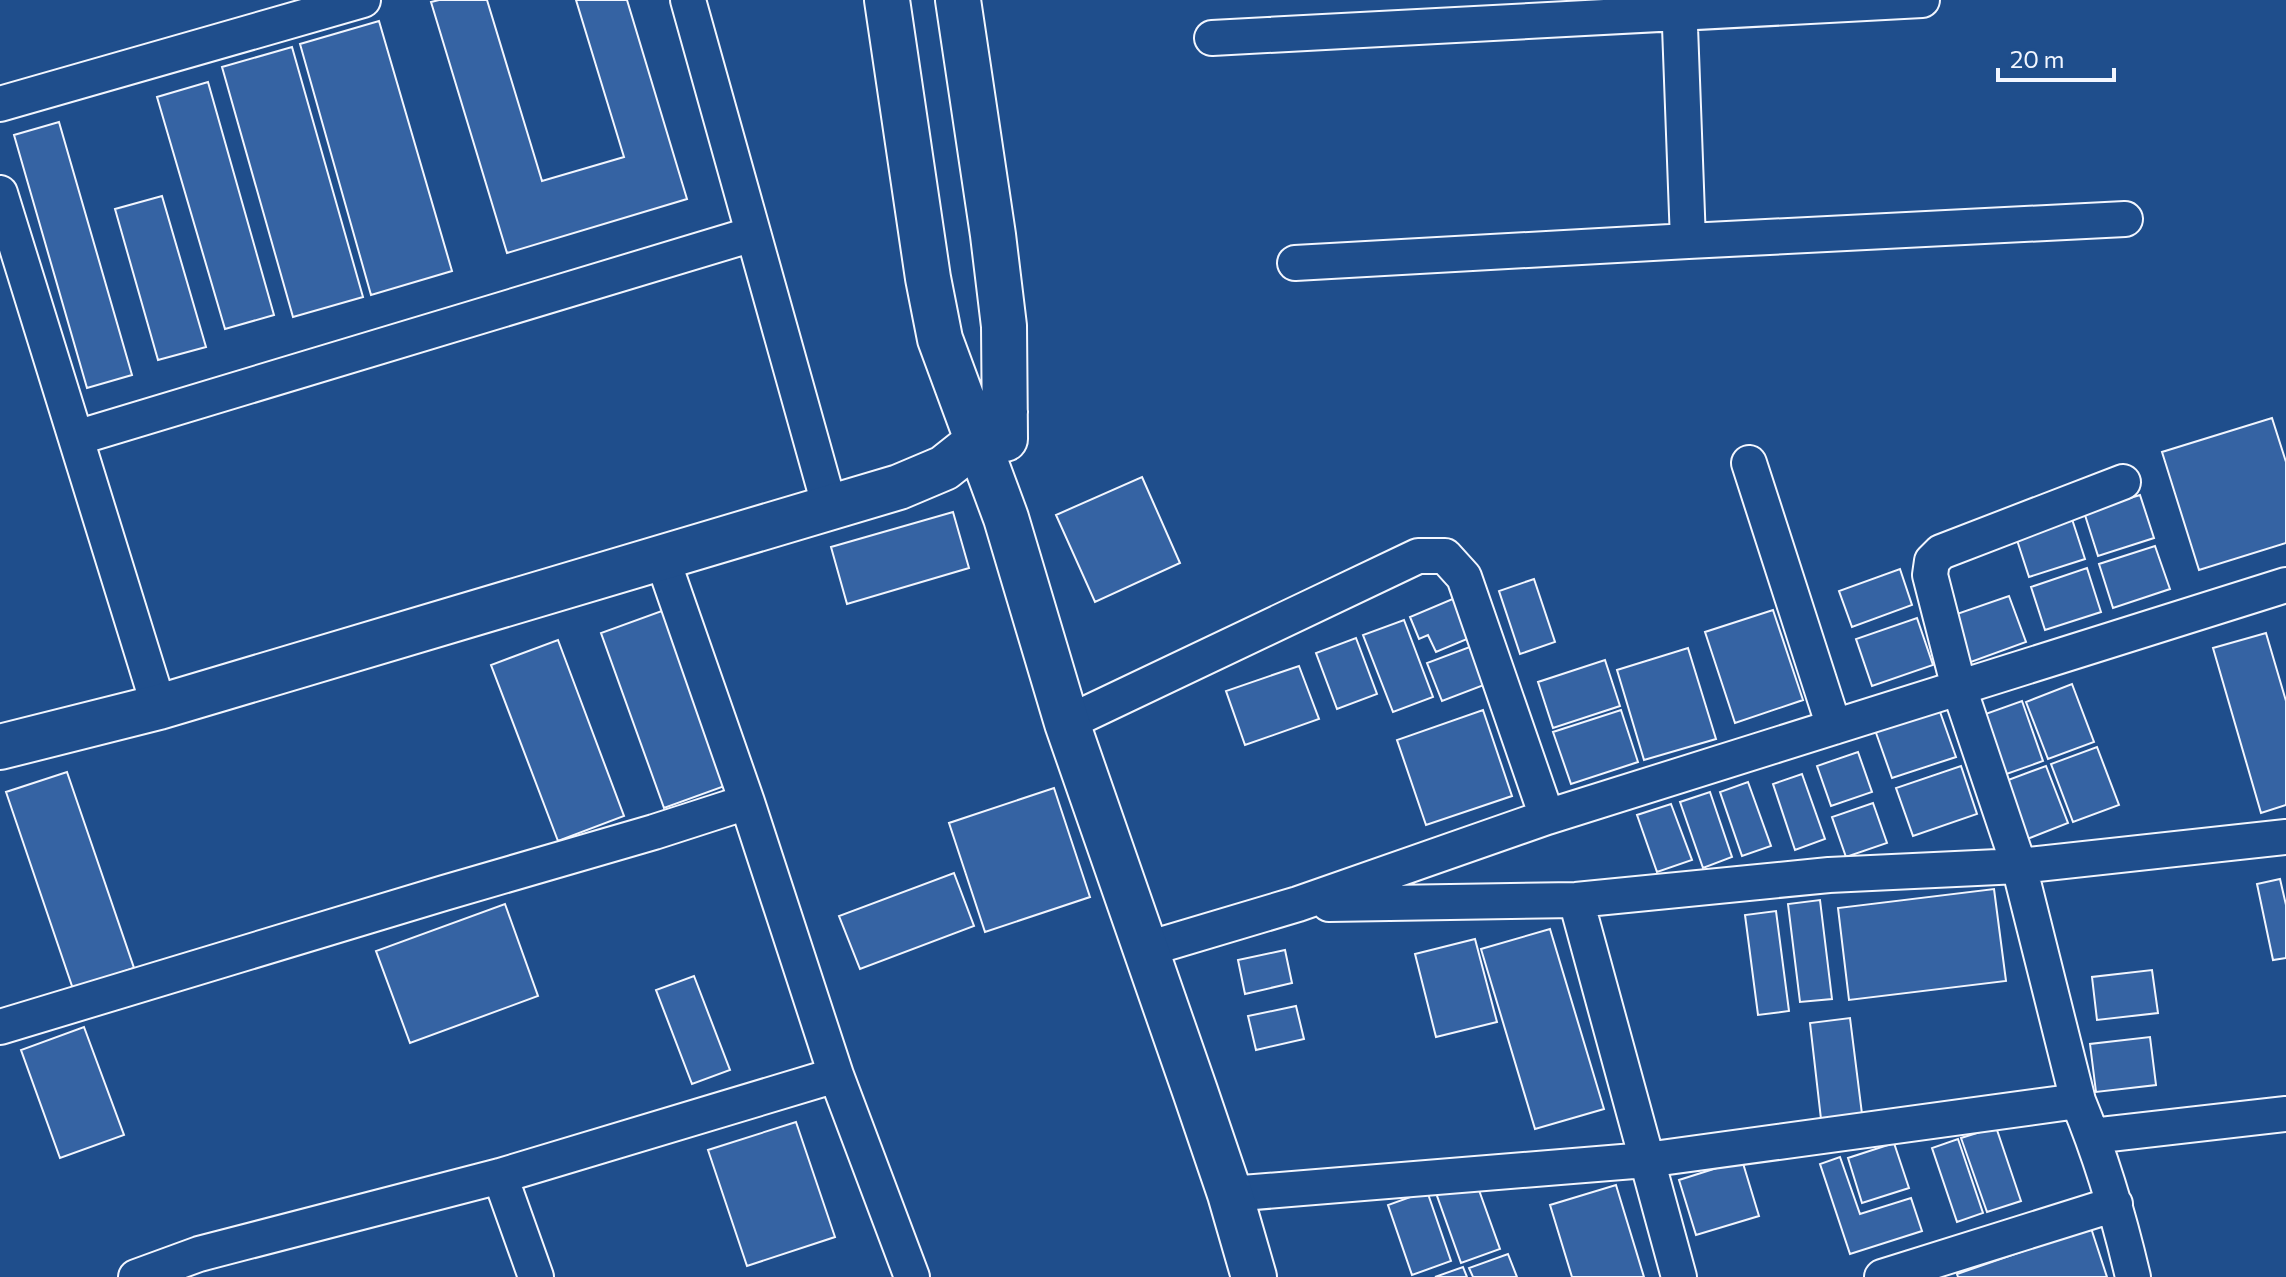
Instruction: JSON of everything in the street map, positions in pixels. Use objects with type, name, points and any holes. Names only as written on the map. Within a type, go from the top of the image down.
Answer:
[{"type":"street","points":[[0,104],[363,0]]},
{"type":"street","points":[[688,0],[830,508]]},
{"type":"street","points":[[887,0],[928,278],[940,339],[991,426]]},
{"type":"street","points":[[958,0],[1004,326],[991,426],[1006,518],[1067,723],[1230,1194],[1254,1277]]},
{"type":"street","points":[[1212,38],[1679,6],[1922,0]]},
{"type":"street","points":[[1679,6],[1688,241]]},
{"type":"street","points":[[0,193],[159,707]]},
{"type":"street","points":[[1295,263],[2125,219]]},
{"type":"street","points":[[76,438],[753,234]]},
{"type":"street","points":[[0,747],[159,707],[899,487],[944,468],[991,426]]},
{"type":"street","points":[[1749,463],[1834,727]]},
{"type":"street","points":[[2123,482],[1941,552],[1932,561],[1930,575],[1959,688],[2019,866],[2078,1101],[2115,1204],[2133,1277]]},
{"type":"street","points":[[1067,723],[1418,556],[1445,556],[1464,577],[1547,817]]},
{"type":"street","points":[[662,558],[747,802],[836,1075],[912,1277]]},
{"type":"street","points":[[1147,949],[1298,904],[1547,817],[2286,585]]},
{"type":"street","points":[[0,1027],[747,802]]},
{"type":"street","points":[[1298,904],[1576,900],[1829,875],[2019,866],[2286,837]]},
{"type":"street","points":[[1576,900],[1679,1277]]},
{"type":"street","points":[[136,1277],[204,1266],[836,1075]]},
{"type":"street","points":[[1230,1194],[1646,1160],[2078,1101]]},
{"type":"street","points":[[2092,1136],[2286,1114]]},
{"type":"street","points":[[500,1176],[536,1277]]},
{"type":"street","points":[[1882,1277],[2115,1204]]},
{"type":"building","points":[[487,0],[542,181],[624,157],[576,0],[627,0],[687,199],[507,253],[431,2]]},
{"type":"building","points":[[379,21],[452,271],[371,295],[300,44]]},
{"type":"building","points":[[292,47],[363,297],[293,317],[222,67]]},
{"type":"building","points":[[208,82],[274,315],[225,329],[157,97]]},
{"type":"building","points":[[59,122],[132,375],[87,388],[14,135]]},
{"type":"building","points":[[162,196],[206,347],[158,360],[115,209]]},
{"type":"building","points":[[2272,418],[2286,462],[2286,543],[2199,570],[2162,452]]},
{"type":"building","points":[[1142,477],[1180,563],[1095,602],[1056,515]]},
{"type":"building","points":[[2140,495],[2154,538],[2098,556],[2084,512]]},
{"type":"building","points":[[953,512],[969,568],[847,604],[831,547]]},
{"type":"building","points":[[2071,516],[2085,559],[2029,577],[2015,534]]},
{"type":"building","points":[[2155,546],[2170,589],[2113,608],[2099,564]]},
{"type":"building","points":[[2087,568],[2101,612],[2045,630],[2031,587]]},
{"type":"building","points":[[1900,569],[1912,605],[1852,627],[1839,591]]},
{"type":"building","points":[[1534,579],[1555,642],[1520,654],[1499,591]]},
{"type":"building","points":[[1462,595],[1479,634],[1436,652],[1428,635],[1419,639],[1410,617]]},
{"type":"building","points":[[2009,596],[2026,642],[1968,663],[1951,616]]},
{"type":"building","points":[[670,608],[733,783],[664,808],[601,633]]},
{"type":"building","points":[[1773,610],[1803,700],[1735,723],[1705,632]]},
{"type":"building","points":[[1917,618],[1933,665],[1872,686],[1856,639]]},
{"type":"building","points":[[1404,620],[1433,697],[1393,712],[1363,635]]},
{"type":"building","points":[[2266,633],[2286,701],[2286,805],[2261,813],[2213,648]]},
{"type":"building","points":[[1356,638],[1377,694],[1337,709],[1316,653]]},
{"type":"building","points":[[558,640],[624,816],[558,841],[491,665]]},
{"type":"building","points":[[1483,642],[1497,680],[1442,701],[1427,663]]},
{"type":"building","points":[[1688,648],[1716,739],[1644,760],[1617,670]]},
{"type":"building","points":[[1605,660],[1620,706],[1553,728],[1538,682]]},
{"type":"building","points":[[1299,666],[1319,719],[1245,745],[1226,691]]},
{"type":"building","points":[[2072,684],[2094,742],[2048,759],[2026,702]]},
{"type":"building","points":[[2022,701],[2043,761],[1998,777],[1977,717]]},
{"type":"building","points":[[1939,709],[1956,757],[1892,778],[1875,730]]},
{"type":"building","points":[[1483,710],[1512,796],[1426,825],[1397,740]]},
{"type":"building","points":[[1621,710],[1638,762],[1571,784],[1553,732]]},
{"type":"building","points":[[2097,747],[2119,805],[2073,822],[2051,764]]},
{"type":"building","points":[[1858,752],[1872,792],[1831,806],[1817,766]]},
{"type":"building","points":[[1961,766],[1977,814],[1913,836],[1896,788]]},
{"type":"building","points":[[2046,766],[2068,823],[2022,841],[2000,783]]},
{"type":"building","points":[[67,772],[134,968],[73,989],[6,792]]},
{"type":"building","points":[[1802,774],[1825,839],[1795,850],[1773,784]]},
{"type":"building","points":[[1748,782],[1771,846],[1742,856],[1720,792]]},
{"type":"building","points":[[1054,788],[1090,897],[985,932],[949,823]]},
{"type":"building","points":[[1710,792],[1732,857],[1703,868],[1680,802]]},
{"type":"building","points":[[1873,803],[1887,843],[1846,857],[1832,817]]},
{"type":"building","points":[[1671,804],[1692,860],[1657,872],[1637,815]]},
{"type":"building","points":[[954,873],[974,926],[860,969],[839,916]]},
{"type":"building","points":[[2280,879],[2286,905],[2286,958],[2273,960],[2257,884]]},
{"type":"building","points":[[1994,889],[2006,981],[1849,1000],[1838,908]]},
{"type":"building","points":[[1820,900],[1832,999],[1800,1002],[1788,904]]},
{"type":"building","points":[[505,904],[538,996],[410,1043],[376,951]]},
{"type":"building","points":[[1776,911],[1789,1011],[1758,1015],[1745,915]]},
{"type":"building","points":[[1550,929],[1604,1109],[1535,1129],[1481,949]]},
{"type":"building","points":[[1475,939],[1497,1022],[1436,1037],[1415,954]]},
{"type":"building","points":[[1285,950],[1292,983],[1245,994],[1238,960]]},
{"type":"building","points":[[2152,970],[2158,1013],[2097,1020],[2092,977]]},
{"type":"building","points":[[694,976],[730,1070],[692,1084],[656,990]]},
{"type":"building","points":[[1296,1006],[1304,1039],[1256,1050],[1248,1016]]},
{"type":"building","points":[[1850,1018],[1862,1114],[1821,1119],[1810,1023]]},
{"type":"building","points":[[84,1027],[124,1135],[60,1158],[21,1050]]},
{"type":"building","points":[[2150,1037],[2156,1085],[2096,1092],[2090,1044]]},
{"type":"building","points":[[796,1122],[835,1237],[747,1266],[708,1150]]},
{"type":"building","points":[[1996,1127],[2021,1201],[1987,1212],[1961,1138]]},
{"type":"building","points":[[1958,1139],[1983,1213],[1957,1222],[1932,1148]]},
{"type":"building","points":[[1894,1143],[1909,1188],[1862,1203],[1848,1158]]},
{"type":"building","points":[[1840,1157],[1860,1214],[1911,1198],[1922,1231],[1850,1254],[1820,1164]]},
{"type":"building","points":[[1742,1160],[1759,1216],[1696,1235],[1679,1180]]},
{"type":"building","points":[[1475,1179],[1500,1249],[1461,1263],[1436,1193]]},
{"type":"building","points":[[1616,1185],[1644,1277],[1572,1277],[1550,1205]]},
{"type":"building","points":[[1427,1191],[1451,1261],[1412,1275],[1388,1205]]},
{"type":"building","points":[[2091,1228],[2107,1277],[1958,1277],[1957,1274]]},
{"type":"building","points":[[1508,1254],[1517,1277],[1473,1277],[1469,1268]]},
{"type":"building","points":[[1463,1267],[1467,1277],[1435,1277]]}]
